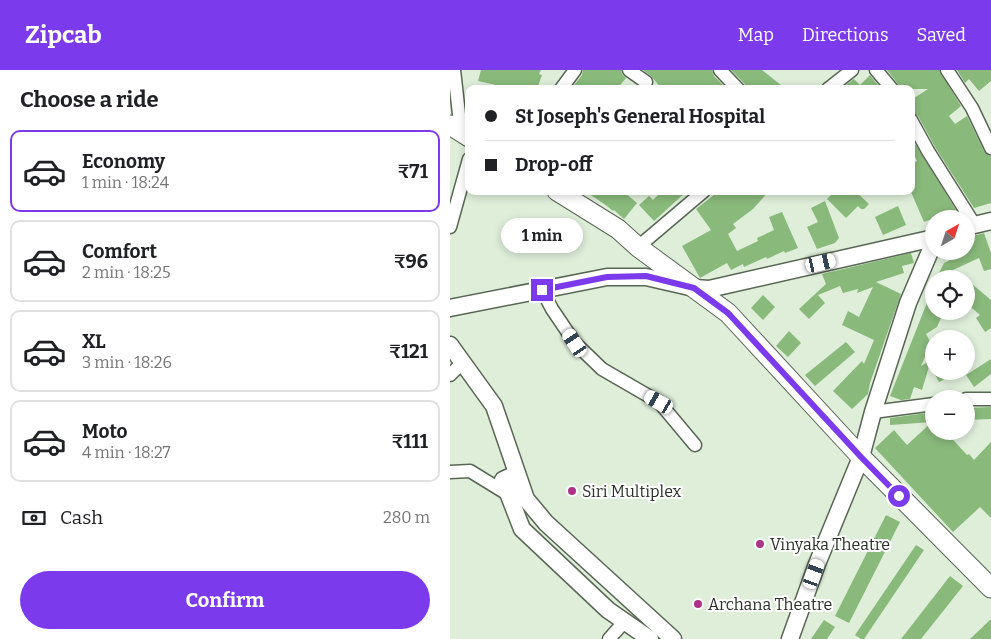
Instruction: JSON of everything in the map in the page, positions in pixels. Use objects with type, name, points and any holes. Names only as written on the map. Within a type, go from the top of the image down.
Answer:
[{"type":"main road","points":[[563,195],[618,229],[638,247],[728,313],[861,457],[991,588]]},
{"type":"street","points":[[454,70],[460,132]]},
{"type":"street","points":[[564,85],[575,70]]},
{"type":"street","points":[[629,70],[646,82]]},
{"type":"street","points":[[833,85],[851,70]]},
{"type":"street","points":[[876,70],[889,85]]},
{"type":"street","points":[[947,70],[972,108],[991,148]]},
{"type":"street","points":[[728,73],[736,85]]},
{"type":"street","points":[[915,127],[961,210]]},
{"type":"street","points":[[450,227],[465,173]]},
{"type":"street","points":[[638,247],[699,195]]},
{"type":"street","points":[[975,225],[991,221]]},
{"type":"street","points":[[450,308],[607,277],[646,276],[694,288],[709,289],[925,240]]},
{"type":"street","points":[[790,639],[861,457],[873,412],[908,303],[926,260]]},
{"type":"street","points":[[542,290],[552,309],[575,343],[602,369],[659,402],[695,445]]},
{"type":"street","points":[[450,345],[494,406],[526,499],[546,523],[673,639]]},
{"type":"street","points":[[450,375],[463,362]]},
{"type":"street","points":[[975,399],[991,399]]},
{"type":"street","points":[[873,412],[925,405]]},
{"type":"street","points":[[450,471],[470,471],[509,495]]},
{"type":"street","points":[[516,474],[503,480],[522,529],[608,610],[650,639]]},
{"type":"street","points":[[609,639],[625,622]]},
{"type":"building","points":[[481,70],[541,70],[539,74],[542,75],[538,85],[496,85],[478,81]]},
{"type":"building","points":[[583,70],[621,70],[626,78],[620,85],[574,85],[582,75]]},
{"type":"building","points":[[643,70],[712,70],[714,76],[723,85],[659,85]]},
{"type":"building","points":[[731,70],[762,70],[781,85],[745,85]]},
{"type":"building","points":[[887,70],[939,70],[961,106],[949,116],[955,124],[967,116],[984,151],[991,156],[991,203],[974,208],[935,147],[918,116],[915,114],[915,97],[928,89],[915,89],[915,85],[898,84]]},
{"type":"building","points":[[957,70],[991,70],[991,81],[979,91],[969,79],[965,83]]},
{"type":"building","points":[[870,75],[878,85],[860,85]]},
{"type":"building","points":[[854,79],[860,85],[846,85]]},
{"type":"building","points":[[915,143],[956,210],[925,210],[924,222],[912,195],[915,195],[915,162],[917,161]]},
{"type":"building","points":[[591,195],[628,195],[637,203],[624,219]]},
{"type":"building","points":[[658,195],[683,195],[654,221],[639,205],[649,196],[653,200]]},
{"type":"building","points":[[714,195],[765,195],[753,209],[733,224],[736,228],[728,234],[737,251],[758,241],[757,238],[774,230],[769,217],[782,212],[798,248],[785,253],[784,251],[767,259],[766,257],[744,267],[743,264],[731,270],[727,263],[700,278],[682,246],[711,230],[696,209]]},
{"type":"building","points":[[831,195],[859,195],[869,204],[864,209],[858,206],[846,218],[827,199]]},
{"type":"building","points":[[825,201],[839,238],[835,243],[817,249],[807,227],[818,222],[811,208]]},
{"type":"building","points":[[898,206],[906,225],[883,235],[875,217]]},
{"type":"building","points":[[984,233],[991,253],[991,269],[984,271],[979,258],[975,260],[975,236]]},
{"type":"building","points":[[911,253],[914,263],[902,266],[904,273],[876,282],[901,294],[870,383],[868,394],[852,409],[833,391],[862,361],[864,364],[874,340],[842,325],[848,311],[859,317],[873,287],[857,293],[858,289],[843,293],[840,286],[818,295],[825,303],[809,319],[799,309],[826,284],[822,274]]},
{"type":"building","points":[[950,260],[975,260],[953,270],[940,270],[944,263]]},
{"type":"building","points":[[975,287],[991,300],[991,328],[985,332],[976,318],[980,315],[975,311]]},
{"type":"building","points":[[763,295],[775,307],[763,320],[751,308]]},
{"type":"building","points":[[925,308],[925,320],[940,320],[937,327],[932,330],[925,330],[925,357],[921,366],[925,364],[925,380],[922,390],[914,387],[910,399],[901,400],[890,396]]},
{"type":"building","points":[[789,331],[801,343],[788,357],[776,346]]},
{"type":"building","points":[[846,342],[855,352],[815,386],[805,375]]},
{"type":"building","points":[[991,359],[991,374],[974,387],[969,380],[975,380],[975,369]]},
{"type":"building","points":[[991,407],[991,419],[975,420],[975,408]]},
{"type":"building","points":[[925,413],[925,422],[890,425],[890,418]]},
{"type":"building","points":[[925,428],[925,440],[953,440],[974,460],[991,442],[991,518],[980,507],[953,532],[875,448],[894,430],[907,445]]},
{"type":"building","points":[[886,515],[900,522],[849,623],[835,616]]},
{"type":"building","points":[[916,545],[924,550],[864,639],[861,639],[855,635]]},
{"type":"building","points":[[950,576],[963,586],[921,639],[901,639]]},
{"type":"building","points":[[991,619],[991,639],[970,639]]},
{"type":"building","points":[[824,620],[835,627],[827,639],[811,639]]},
{"type":"place","name":"Siri Multiplex","points":[[572,491]]},
{"type":"place","name":"Vinyaka Theatre","points":[[760,544]]},
{"type":"place","name":"Archana Theatre","points":[[698,604]]},
{"type":"route","points":[[542,290],[607,277],[646,276],[694,288],[728,313],[899,496]]}]
